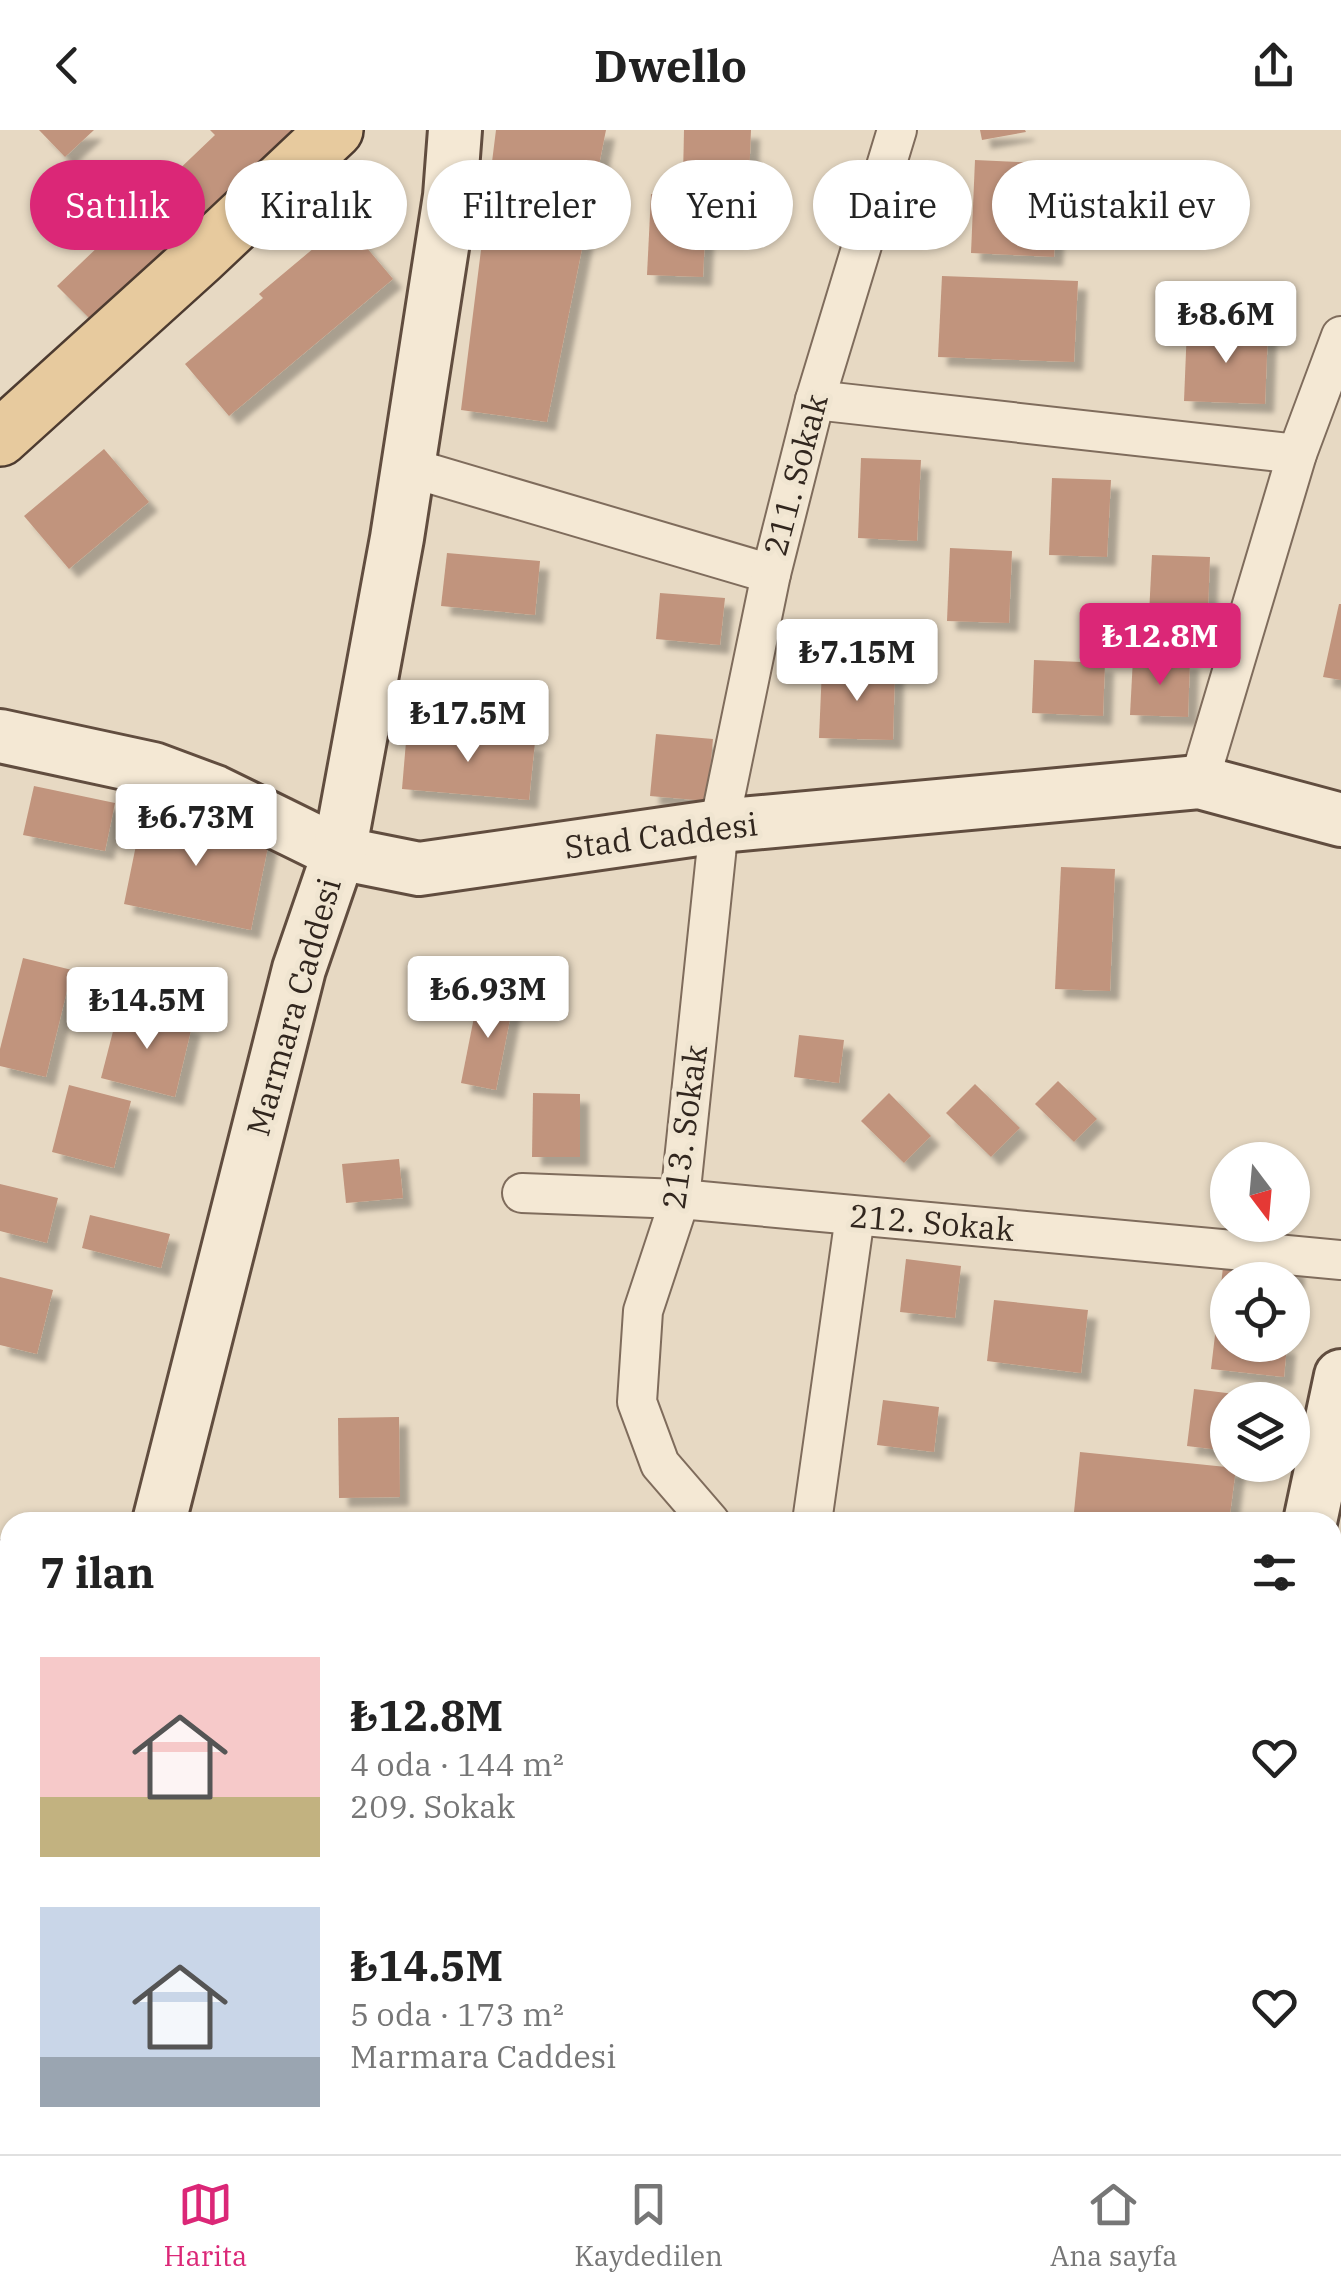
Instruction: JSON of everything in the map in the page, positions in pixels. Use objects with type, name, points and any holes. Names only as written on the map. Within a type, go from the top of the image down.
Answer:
[{"type":"main road","points":[[0,438],[335,130]]},
{"type":"street","name":"Marmara Caddesi","points":[[162,1512],[299,969],[338,853],[408,467],[450,196],[455,130]]},
{"type":"street","name":"211. Sokak","points":[[719,826],[770,574],[815,400],[896,130]]},
{"type":"street","points":[[1200,782],[1297,454],[1333,387],[1341,336]]},
{"type":"street","points":[[815,400],[1297,454]]},
{"type":"street","points":[[408,467],[770,574]]},
{"type":"street","name":"Stad Caddesi","points":[[0,736],[152,768],[216,792],[338,853],[419,869],[719,826],[1200,782],[1341,820]]},
{"type":"street","name":"213. Sokak","points":[[701,1512],[660,1464],[637,1402],[643,1310],[680,1199],[719,826]]},
{"type":"street","name":"212. Sokak","points":[[522,1193],[680,1199],[1341,1260]]},
{"type":"street","points":[[813,1512],[855,1216]]},
{"type":"street","points":[[1312,1512],[1341,1376]]},
{"type":"building","points":[[39,130],[94,130],[65,157]]},
{"type":"building","points":[[210,130],[294,130],[263,160],[225,160],[225,196],[205,215],[205,160],[189,160],[215,135]]},
{"type":"building","points":[[496,130],[606,130],[600,160],[492,160]]},
{"type":"building","points":[[684,130],[751,130],[750,160],[683,160]]},
{"type":"building","points":[[980,130],[1025,130],[1026,132],[982,140]]},
{"type":"building","points":[[975,160],[992,161],[992,250],[1054,250],[1054,257],[971,253]]},
{"type":"building","points":[[651,194],[651,250],[704,250],[703,277],[647,275]]},
{"type":"building","points":[[95,250],[168,250],[93,322],[57,286]]},
{"type":"building","points":[[312,250],[369,250],[393,279],[229,416],[185,364],[263,298],[259,294]]},
{"type":"building","points":[[481,250],[582,250],[547,422],[461,410]]},
{"type":"building","points":[[942,276],[1078,281],[1074,362],[938,357]]},
{"type":"building","points":[[1187,327],[1268,331],[1265,404],[1184,401]]},
{"type":"building","points":[[104,449],[149,502],[69,569],[24,516]]},
{"type":"building","points":[[861,458],[921,460],[917,541],[858,538]]},
{"type":"building","points":[[1052,478],[1111,480],[1107,557],[1049,555]]},
{"type":"building","points":[[950,548],[1012,551],[1009,623],[947,621]]},
{"type":"building","points":[[447,553],[540,561],[535,615],[441,606]]},
{"type":"building","points":[[1152,555],[1210,557],[1207,637],[1148,634]]},
{"type":"building","points":[[660,593],[725,598],[720,645],[656,639]]},
{"type":"building","points":[[1341,604],[1341,680],[1323,677]]},
{"type":"building","points":[[1133,658],[1190,660],[1188,717],[1130,715]]},
{"type":"building","points":[[1034,660],[1105,663],[1103,716],[1032,713]]},
{"type":"building","points":[[822,668],[895,671],[893,740],[819,738]]},
{"type":"building","points":[[407,730],[535,742],[529,800],[402,789]]},
{"type":"building","points":[[656,734],[713,739],[707,801],[650,796]]},
{"type":"building","points":[[34,786],[115,803],[105,851],[23,835]]},
{"type":"building","points":[[144,806],[214,820],[213,826],[270,837],[251,930],[124,904]]},
{"type":"building","points":[[1061,867],[1115,869],[1110,991],[1055,989]]},
{"type":"building","points":[[23,958],[72,970],[46,1077],[0,1066],[0,1049]]},
{"type":"building","points":[[479,992],[514,999],[496,1090],[461,1083]]},
{"type":"building","points":[[119,1008],[192,1026],[175,1097],[101,1078]]},
{"type":"building","points":[[799,1035],[844,1040],[839,1083],[794,1077]]},
{"type":"building","points":[[1058,1081],[1097,1119],[1074,1142],[1035,1104]]},
{"type":"building","points":[[975,1084],[1020,1128],[991,1157],[946,1113]]},
{"type":"building","points":[[69,1085],[131,1101],[114,1168],[52,1152]]},
{"type":"building","points":[[533,1093],[580,1094],[580,1157],[532,1157]]},
{"type":"building","points":[[889,1093],[931,1136],[904,1163],[861,1121]]},
{"type":"building","points":[[399,1159],[403,1198],[346,1203],[342,1164]]},
{"type":"building","points":[[0,1184],[58,1198],[47,1243],[0,1231]]},
{"type":"building","points":[[90,1215],[170,1234],[161,1268],[82,1248]]},
{"type":"building","points":[[906,1259],[961,1266],[955,1318],[900,1312]]},
{"type":"building","points":[[0,1277],[53,1290],[37,1354],[0,1345]]},
{"type":"building","points":[[994,1300],[1088,1310],[1081,1373],[987,1361]]},
{"type":"building","points":[[1212,1362],[1285,1362],[1284,1377],[1211,1369]]},
{"type":"building","points":[[1194,1389],[1210,1391],[1210,1449],[1187,1446]]},
{"type":"building","points":[[883,1400],[939,1407],[934,1452],[877,1445]]},
{"type":"building","points":[[399,1417],[400,1497],[339,1498],[338,1418]]},
{"type":"building","points":[[1080,1452],[1210,1465],[1210,1482],[1234,1482],[1230,1512],[1074,1512]]}]
